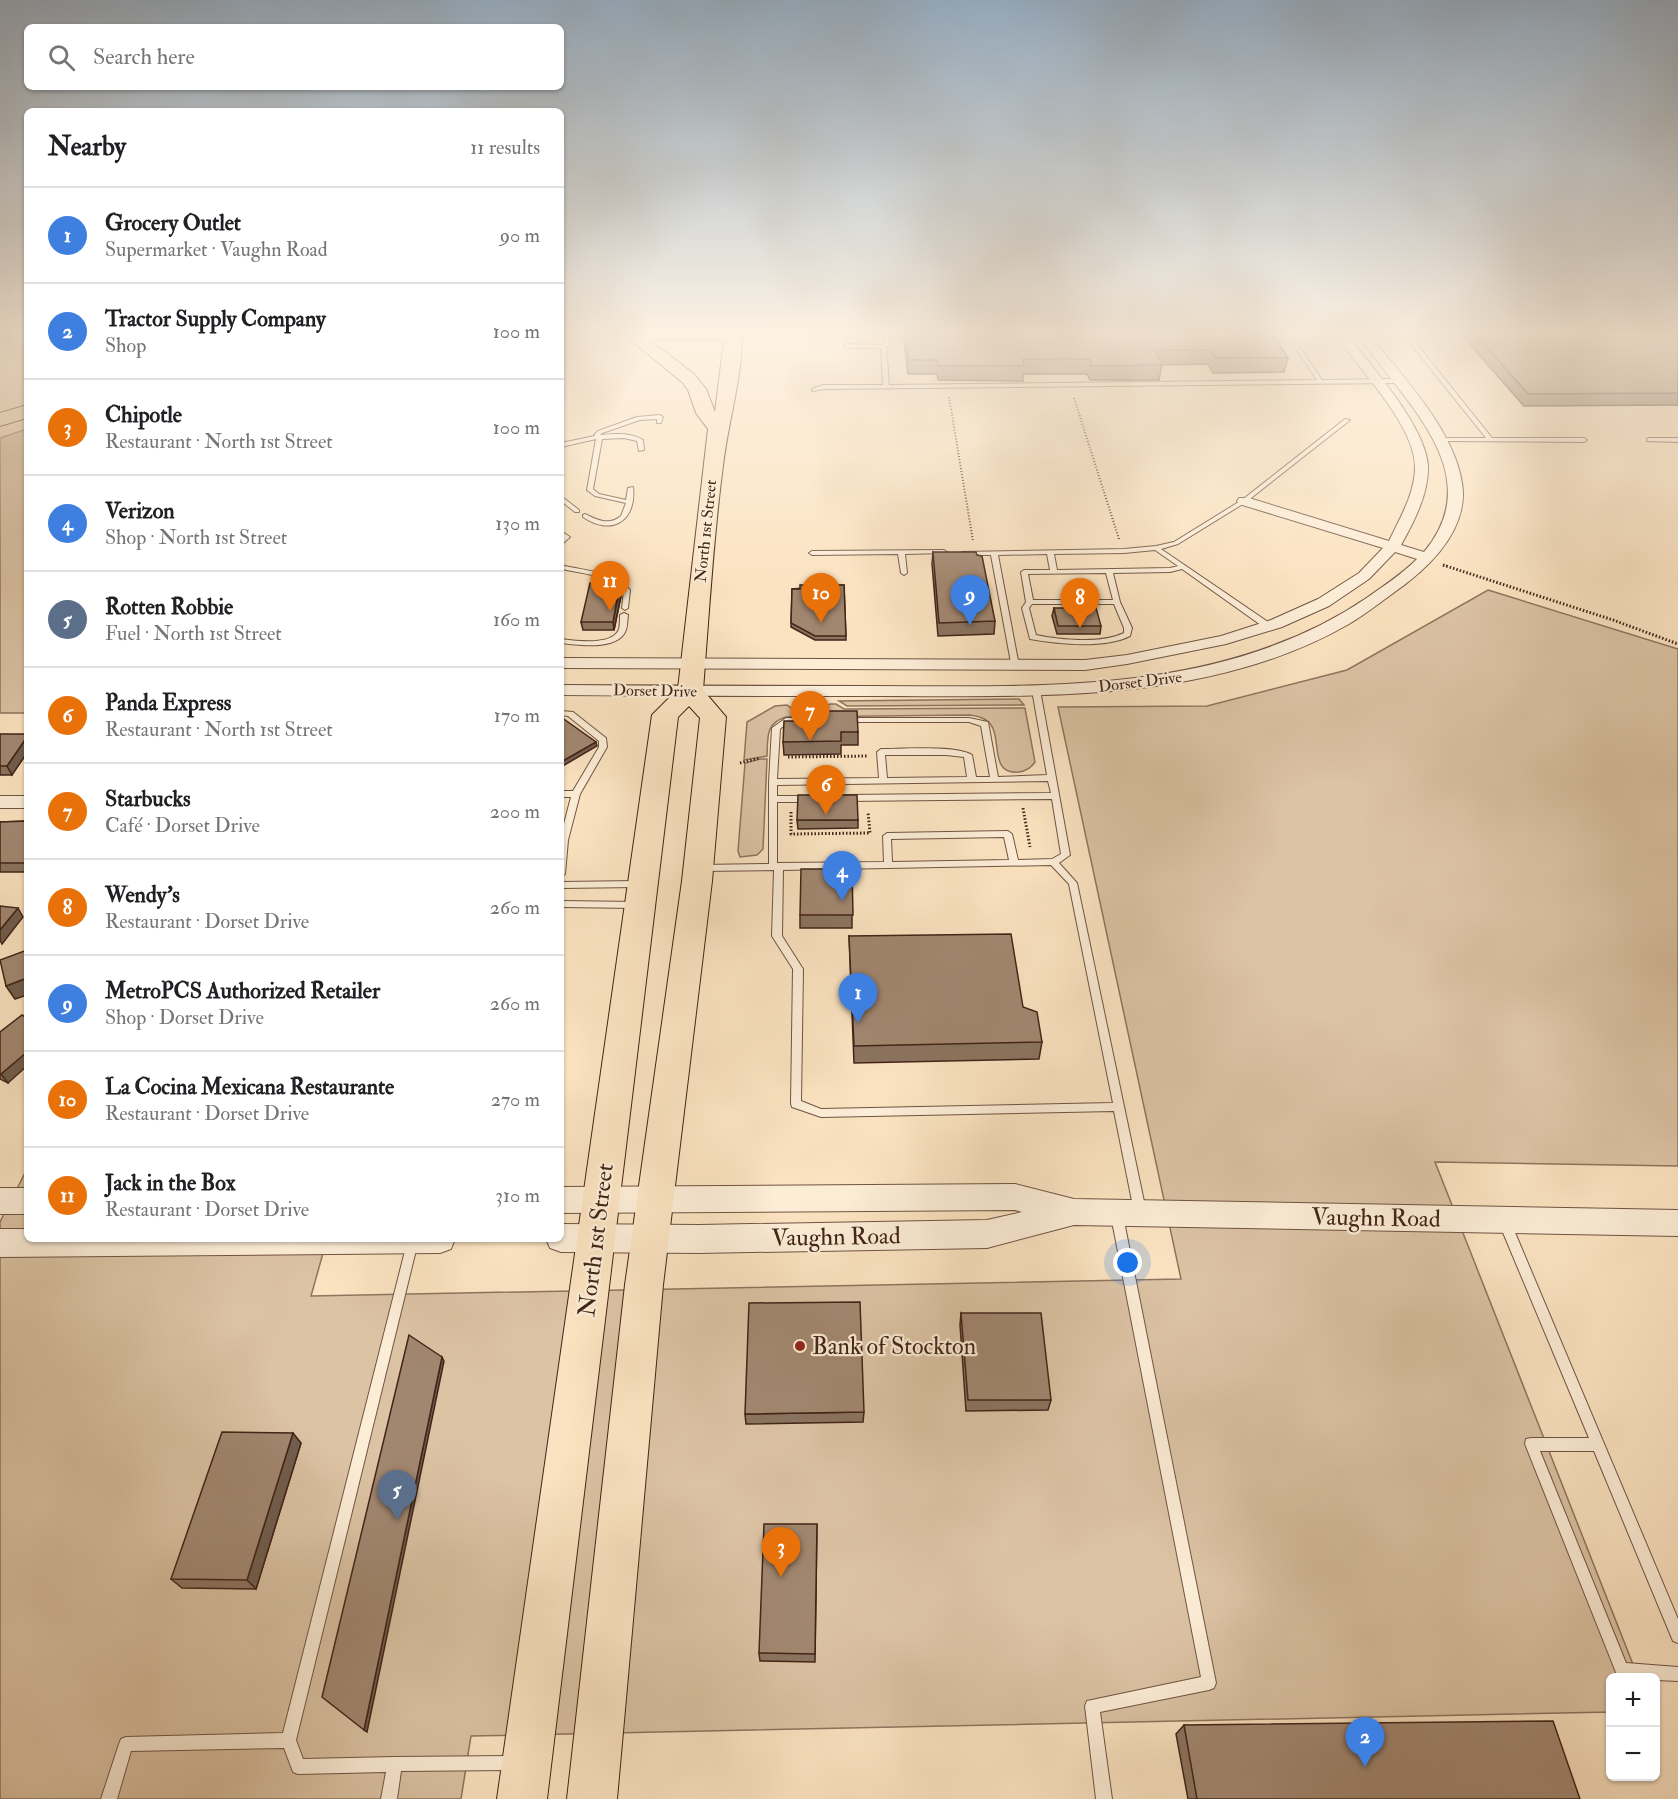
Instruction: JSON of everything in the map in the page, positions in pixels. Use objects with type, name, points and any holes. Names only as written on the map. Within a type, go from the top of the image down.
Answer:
[{"type":"main road","points":[[709,417],[718,428]]},
{"type":"main road","name":"North 1st Street","points":[[525,1781],[586,1226],[642,894],[665,715],[690,691],[718,428],[722,417]]},
{"type":"main road","points":[[592,1799],[652,1220],[698,868],[713,717],[690,691]]},
{"type":"street","name":"Dorset Drive","points":[[564,663],[1085,665],[1152,657],[1216,643],[1314,608],[1367,575],[1392,546],[1404,531],[1412,512],[1419,485],[1421,463],[1411,433],[1400,417]]},
{"type":"street","name":"Dorset Drive","points":[[564,690],[1036,690],[1113,687],[1171,680],[1229,667],[1290,646],[1376,602],[1427,557],[1444,538],[1453,513],[1456,491],[1450,464],[1440,440],[1426,417]]},
{"type":"street","points":[[1244,501],[1427,557]]},
{"type":"street","points":[[0,802],[24,802]]},
{"type":"street","name":"Vaughn Road","points":[[564,1203],[586,1226],[1015,1197],[1074,1212],[1678,1223]]},
{"type":"street","points":[[0,1201],[24,1201]]},
{"type":"street","name":"Vaughn Road","points":[[652,1220],[987,1234],[1074,1212]]},
{"type":"street","points":[[0,1243],[103,1242]]},
{"type":"lane","points":[[629,502],[597,495],[590,490],[599,438],[597,435],[639,418],[660,417],[659,422]]},
{"type":"lane","points":[[1472,417],[1490,440]]},
{"type":"lane","points":[[960,552],[1050,552],[1156,548],[1176,543],[1244,501],[1347,420]]},
{"type":"lane","points":[[564,444],[580,439],[636,437],[640,440],[640,450]]},
{"type":"lane","points":[[1440,440],[1584,440]]},
{"type":"lane","points":[[1649,440],[1678,440]]},
{"type":"lane","points":[[585,516],[594,523],[609,524],[622,519],[627,513],[631,488]]},
{"type":"lane","points":[[564,500],[578,511]]},
{"type":"lane","points":[[1156,548],[1268,626]]},
{"type":"lane","points":[[812,553],[948,552]]},
{"type":"lane","points":[[1050,552],[1054,572]]},
{"type":"lane","points":[[901,553],[904,573]]},
{"type":"lane","points":[[994,553],[1015,666]]},
{"type":"lane","points":[[1030,602],[1024,572],[1170,570],[1184,567]]},
{"type":"lane","points":[[564,641],[599,643],[615,639],[622,631],[627,590],[613,579],[565,568]]},
{"type":"lane","points":[[1030,602],[1025,608],[1033,637],[1116,640],[1127,634],[1128,628],[1108,571]]},
{"type":"lane","points":[[1030,602],[1117,602]]},
{"type":"lane","points":[[698,868],[1053,862],[1066,855],[1036,690]]},
{"type":"lane","points":[[564,713],[570,714],[603,740],[603,747],[576,794],[564,836]]},
{"type":"lane","points":[[809,720],[786,720],[776,728],[773,782],[777,936],[798,969],[796,1104],[821,1113],[1119,1107]]},
{"type":"lane","points":[[832,720],[969,720],[985,724],[994,779]]},
{"type":"lane","points":[[883,781],[881,752],[946,752],[968,755],[972,780]]},
{"type":"lane","points":[[773,782],[1052,778]]},
{"type":"lane","points":[[564,794],[576,794]]},
{"type":"lane","points":[[837,798],[1056,796]]},
{"type":"lane","points":[[773,799],[814,799]]},
{"type":"lane","points":[[888,865],[887,836],[1008,834],[1014,862]]},
{"type":"lane","points":[[1053,862],[1073,883],[1119,1107],[1128,1214],[1209,1683],[1092,1706],[1104,1799]]},
{"type":"lane","points":[[564,885],[642,894]]},
{"type":"lane","points":[[564,904],[642,894]]},
{"type":"lane","points":[[1503,1220],[1678,1636]]},
{"type":"lane","points":[[412,1242],[289,1740],[298,1767],[395,1764],[525,1781]]},
{"type":"lane","points":[[1598,1445],[1530,1444],[1622,1670],[1678,1674]]},
{"type":"lane","points":[[109,1799],[126,1744],[289,1740]]},
{"type":"lane","points":[[389,1799],[395,1764]]},
{"type":"path","points":[[953,417],[974,547]]},
{"type":"path","points":[[1080,417],[1121,546]]},
{"type":"path","points":[[1427,557],[1451,569],[1613,620],[1678,644]]},
{"type":"path","points":[[740,763],[775,757],[870,756]]},
{"type":"shaded area","points":[[24,430],[24,713],[0,713],[0,438]]},
{"type":"shaded area","points":[[1488,590],[1678,649],[1678,1166],[1435,1162],[1636,1673],[1606,1673],[1606,1712],[471,1736],[461,1799],[0,1799],[0,1222],[24,1175],[24,1242],[326,1242],[311,1296],[1181,1279],[1058,707],[1207,706],[1347,670]]},
{"type":"shaded area","points":[[1019,699],[1024,705],[847,706],[839,701]]},
{"type":"shaded area","points":[[830,704],[836,704],[844,709],[1025,708],[1035,762],[1022,772],[1004,768],[1000,762],[991,725],[985,719],[970,715],[786,717],[771,727],[767,756],[744,760],[747,722],[775,706],[787,705],[794,710],[823,709]]},
{"type":"shaded area","points":[[767,759],[763,849],[757,855],[740,857],[738,851],[745,763]]},
{"type":"building","points":[[933,552],[976,552],[977,555],[982,556],[995,621],[939,623]]},
{"type":"building","points":[[590,583],[620,583],[613,622],[581,622]]},
{"type":"building","points":[[800,585],[844,585],[846,636],[815,636],[791,623],[792,589],[800,589]]},
{"type":"building","points":[[1054,608],[1096,608],[1101,626],[1058,626]]},
{"type":"building","points":[[815,711],[857,711],[858,732],[841,732],[841,741],[783,742],[784,721],[794,721],[794,715],[815,715]]},
{"type":"building","points":[[564,719],[596,742],[564,760]]},
{"type":"building","points":[[0,734],[24,734],[24,741],[7,766],[0,766]]},
{"type":"building","points":[[798,795],[857,795],[858,820],[797,820]]},
{"type":"building","points":[[24,821],[24,863],[0,863],[0,822]]},
{"type":"building","points":[[801,869],[852,869],[853,915],[800,915]]},
{"type":"building","points":[[0,906],[18,908],[0,930]]},
{"type":"building","points":[[1011,934],[1023,1007],[1037,1012],[1042,1042],[854,1046],[849,936]]},
{"type":"building","points":[[24,951],[24,979],[6,986],[0,960]]},
{"type":"building","points":[[22,1015],[24,1016],[24,1055],[1,1074],[0,1074],[0,1032]]},
{"type":"building","points":[[860,1302],[864,1412],[745,1414],[749,1303]]},
{"type":"building","points":[[961,1313],[1041,1313],[1051,1400],[968,1400]]},
{"type":"building","points":[[409,1335],[442,1357],[364,1730],[322,1697]]},
{"type":"building","points":[[222,1432],[293,1433],[247,1580],[171,1579]]},
{"type":"building","points":[[764,1524],[817,1524],[815,1654],[759,1653]]},
{"type":"building","points":[[1553,1721],[1580,1799],[1197,1799],[1184,1725]]},
{"type":"place","name":"Jack in the Box","points":[[610,611]]},
{"type":"place","name":"La Cocina Mexicana Restaurante","points":[[821,623]]},
{"type":"place","name":"MetroPCS Authorized Retailer","points":[[970,625]]},
{"type":"place","name":"Wendy's","points":[[1080,628]]},
{"type":"place","name":"Starbucks","points":[[810,741]]},
{"type":"place","name":"Panda Express","points":[[826,815]]},
{"type":"place","name":"Verizon","points":[[842,901]]},
{"type":"place","name":"Grocery Outlet","points":[[858,1023]]},
{"type":"place","name":"Bank of Stockton","points":[[800,1346]]},
{"type":"place","name":"Rotten Robbie","points":[[397,1520]]},
{"type":"place","name":"Chipotle","points":[[781,1577]]},
{"type":"place","name":"Tractor Supply Company","points":[[1365,1767]]}]
